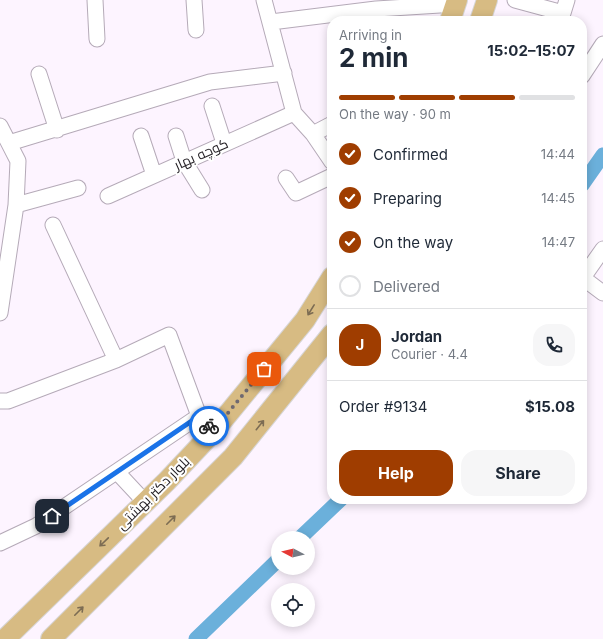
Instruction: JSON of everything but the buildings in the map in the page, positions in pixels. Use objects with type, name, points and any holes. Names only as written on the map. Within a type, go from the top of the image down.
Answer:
[{"type":"main road","points":[[482,16],[487,0]]},
{"type":"main road","name":"بلوار دکتر بهشتی","points":[[5,639],[145,502],[214,430],[305,320],[327,285]]},
{"type":"main road","points":[[51,639],[234,458],[327,340]]},
{"type":"street","points":[[95,0],[97,39]]},
{"type":"street","points":[[194,0],[196,30]]},
{"type":"street","points":[[264,0],[294,113],[314,134],[327,154]]},
{"type":"street","points":[[515,0],[562,13],[567,0]]},
{"type":"street","points":[[271,22],[376,4],[454,8]]},
{"type":"street","points":[[587,68],[603,44]]},
{"type":"street","points":[[9,143],[57,130],[210,82],[284,73]]},
{"type":"street","points":[[39,74],[57,130]]},
{"type":"street","points":[[212,106],[224,143]]},
{"type":"street","name":"کوچه بهار","points":[[108,196],[294,113]]},
{"type":"street","points":[[0,126],[18,161],[16,206],[0,313]]},
{"type":"street","points":[[314,134],[327,127]]},
{"type":"street","points":[[141,136],[154,175]]},
{"type":"street","points":[[176,136],[184,161],[202,190]]},
{"type":"street","points":[[286,178],[296,193],[327,178]]},
{"type":"street","points":[[16,206],[78,188]]},
{"type":"street","points":[[53,225],[116,360]]},
{"type":"street","points":[[587,272],[603,249]]},
{"type":"street","points":[[587,281],[603,293]]},
{"type":"street","points":[[0,401],[8,401],[116,360],[169,335],[199,416],[214,430]]},
{"type":"street","points":[[0,543],[36,526],[199,416]]},
{"type":"street","points":[[117,472],[145,502]]},
{"type":"waterway","points":[[587,178],[603,155]]},
{"type":"waterway","points":[[307,531],[336,504]]},
{"type":"waterway","points":[[196,639],[271,567]]},
{"type":"way so far","points":[[209,426],[214,430],[264,369]]},
{"type":"route","points":[[52,516],[199,416],[209,426]]}]
